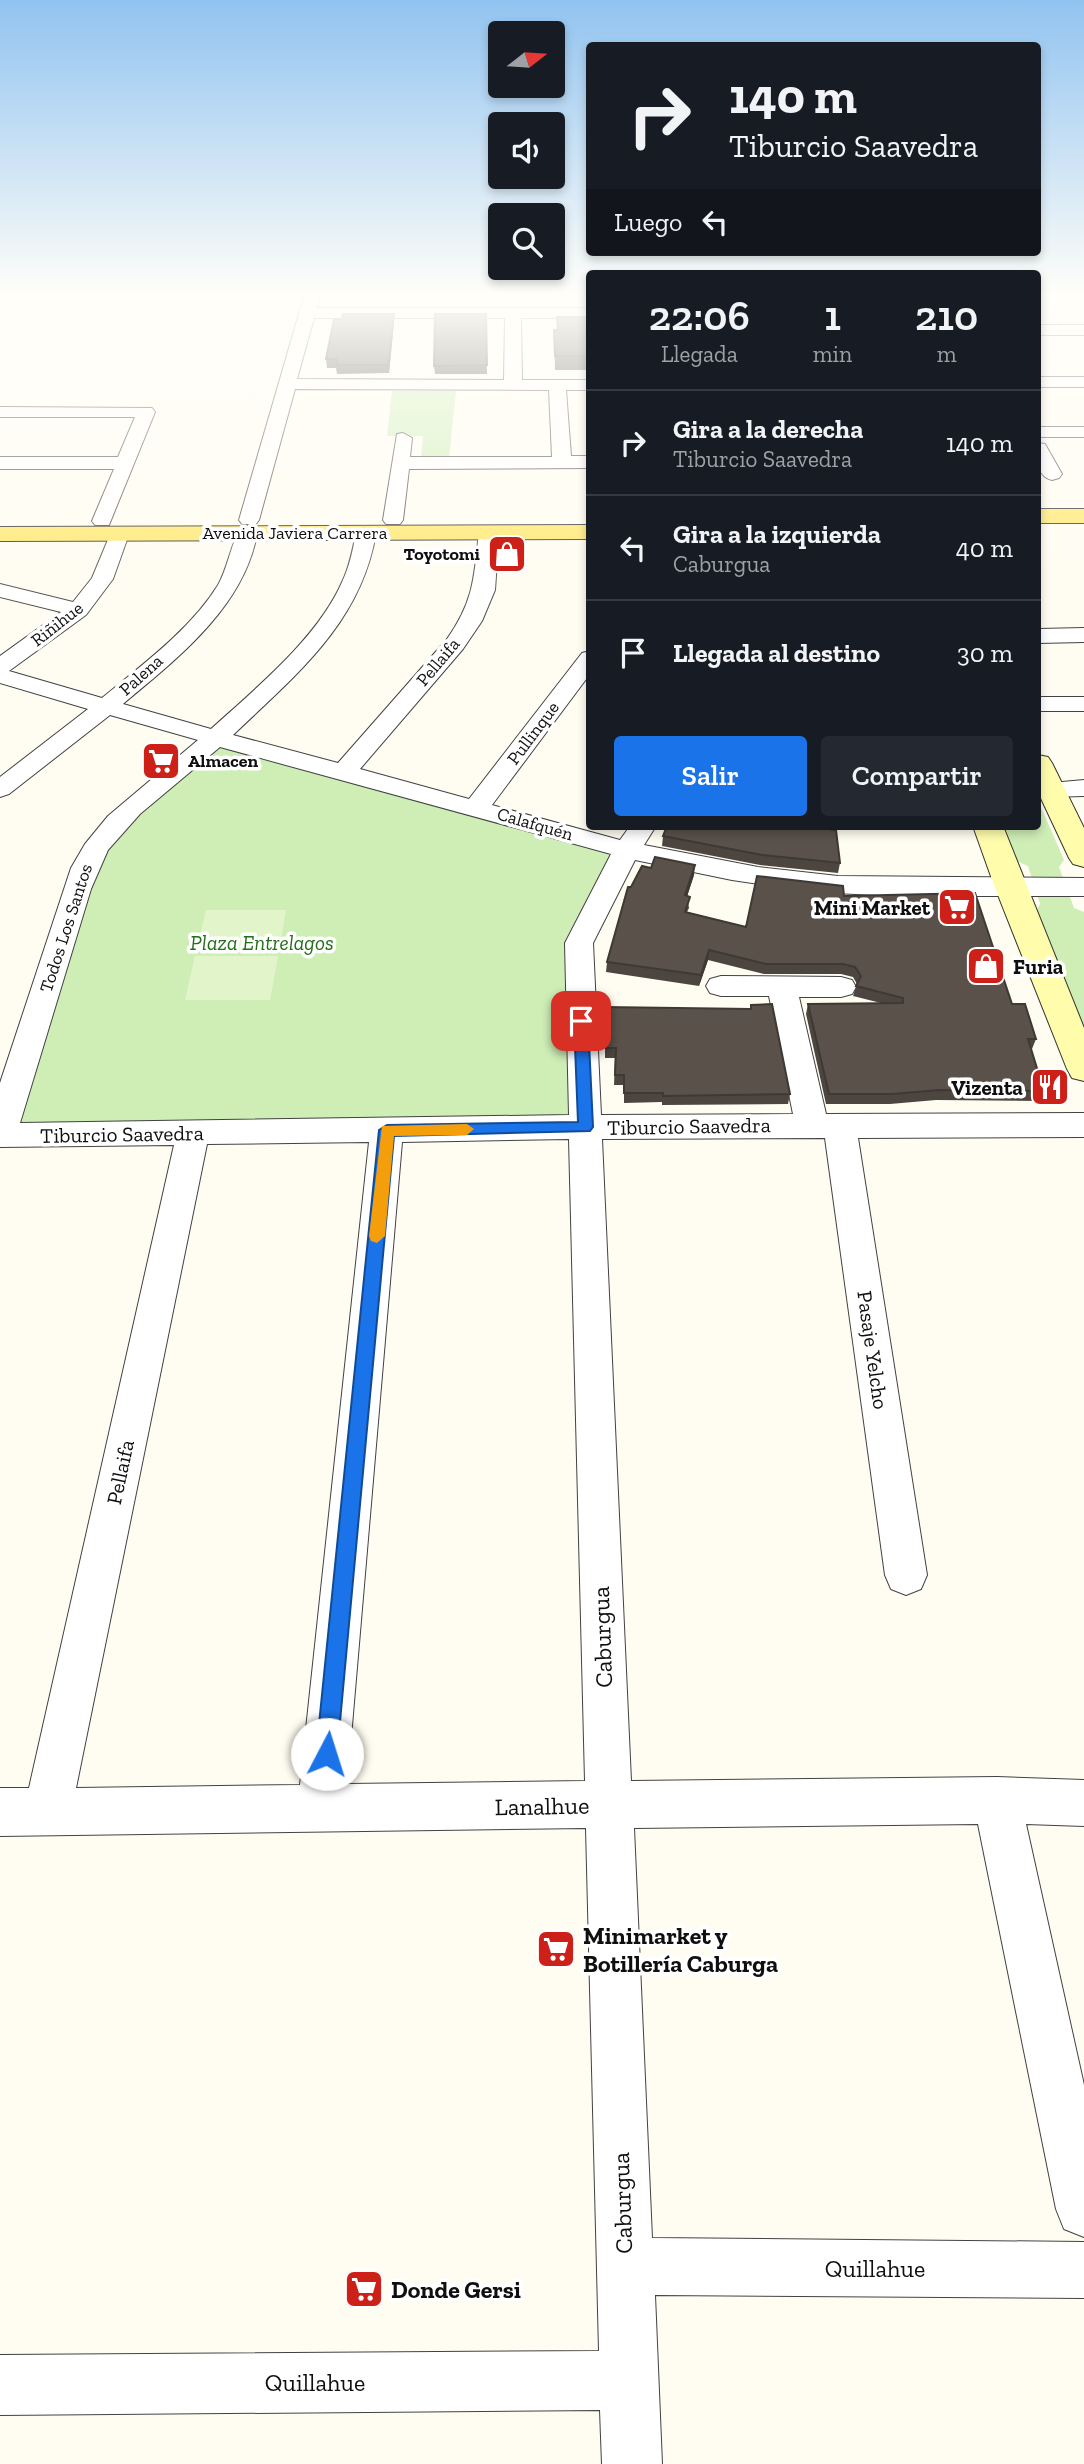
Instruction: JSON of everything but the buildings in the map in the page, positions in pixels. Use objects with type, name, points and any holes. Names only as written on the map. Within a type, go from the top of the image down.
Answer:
[{"type":"main road","points":[[1041,516],[1084,516]]},
{"type":"main road","name":"Avenida Javiera Carrera","points":[[0,534],[76,533],[111,527],[401,526],[586,519]]},
{"type":"main road","name":"Avenida Javiera Carrera","points":[[0,522],[220,534],[248,527],[366,533],[401,526],[489,532],[586,532]]},
{"type":"main road","points":[[1041,530],[1084,529]]},
{"type":"main road","points":[[1041,770],[1084,858]]},
{"type":"main road","points":[[989,830],[1084,1069]]},
{"type":"street","name":"Palena","points":[[0,789],[107,706],[210,610],[244,553],[248,527],[281,408]]},
{"type":"street","points":[[559,408],[562,462]]},
{"type":"street","name":"Riñihue","points":[[0,412],[146,412],[126,463],[102,579],[78,610],[0,667]]},
{"type":"street","points":[[1041,432],[1084,432]]},
{"type":"street","points":[[401,526],[400,463],[403,438]]},
{"type":"street","points":[[1041,454],[1052,474]]},
{"type":"street","points":[[400,463],[586,462]]},
{"type":"street","points":[[0,463],[126,463]]},
{"type":"street","name":"Pellaifa","points":[[344,772],[455,644],[471,621],[484,590],[489,532]]},
{"type":"street","name":"Todos Los Santos","points":[[0,1134],[80,880],[91,853],[108,828],[216,738],[325,632],[356,579],[366,533]]},
{"type":"street","points":[[0,590],[78,610]]},
{"type":"street","points":[[1041,636],[1084,635]]},
{"type":"street","name":"Pullinque","points":[[476,807],[586,663]]},
{"type":"street","name":"Calafquén","points":[[0,676],[627,850],[775,878],[836,885],[1084,887]]},
{"type":"street","points":[[1041,704],[1084,704]]},
{"type":"street","points":[[1049,789],[1084,788]]},
{"type":"street","name":"Caburgua","points":[[632,2464],[579,943],[627,850],[640,830]]},
{"type":"street","points":[[721,986],[841,987]]},
{"type":"street","name":"Pasaje Yelcho","points":[[782,988],[826,1125],[906,1575]]},
{"type":"street","name":"Tiburcio Saavedra","points":[[0,1134],[585,1127],[1084,1125]]},
{"type":"street","points":[[321,1808],[387,1130]]},
{"type":"street","name":"Pellaifa","points":[[47,1812],[193,1133]]},
{"type":"street","points":[[997,1800],[1084,2209]]},
{"type":"street","name":"Lanalhue","points":[[0,1812],[997,1800],[1084,1803]]},
{"type":"street","name":"Quillahue","points":[[625,2266],[1084,2270]]},
{"type":"street","name":"Quillahue","points":[[0,2385],[629,2380]]},
{"type":"green space","points":[[390,408],[454,408],[449,458],[421,459],[423,436],[387,436]]},
{"type":"green space","name":"Plaza Entrelagos","points":[[219,747],[611,854],[565,941],[569,1116],[19,1123],[99,858],[119,829]]},
{"type":"green space","points":[[1041,807],[1064,860],[1059,867],[1074,908],[1084,912],[1084,1034],[1033,916],[1040,904],[1028,866],[1015,860],[1004,830],[1041,830]]},
{"type":"green space","points":[[206,910],[286,910],[279,951],[196,951]]},
{"type":"green space","points":[[195,956],[278,956],[270,1000],[185,1000]]},
{"type":"slow traffic","points":[[377,1236],[387,1130],[467,1129]]},
{"type":"place","name":"Toyotomi","points":[[507,554]]},
{"type":"place","name":"Almacen","points":[[161,761]]},
{"type":"place","name":"Mini Market","points":[[957,907]]},
{"type":"place","name":"Furia","points":[[986,966]]},
{"type":"place","name":"Vizenta","points":[[1050,1087]]},
{"type":"place","name":"Minimarket y Botillería Caburga","points":[[556,1949]]},
{"type":"place","name":"Donde Gersi","points":[[364,2289]]},
{"type":"route","points":[[327,1754],[387,1130],[585,1127],[581,1021]]}]
